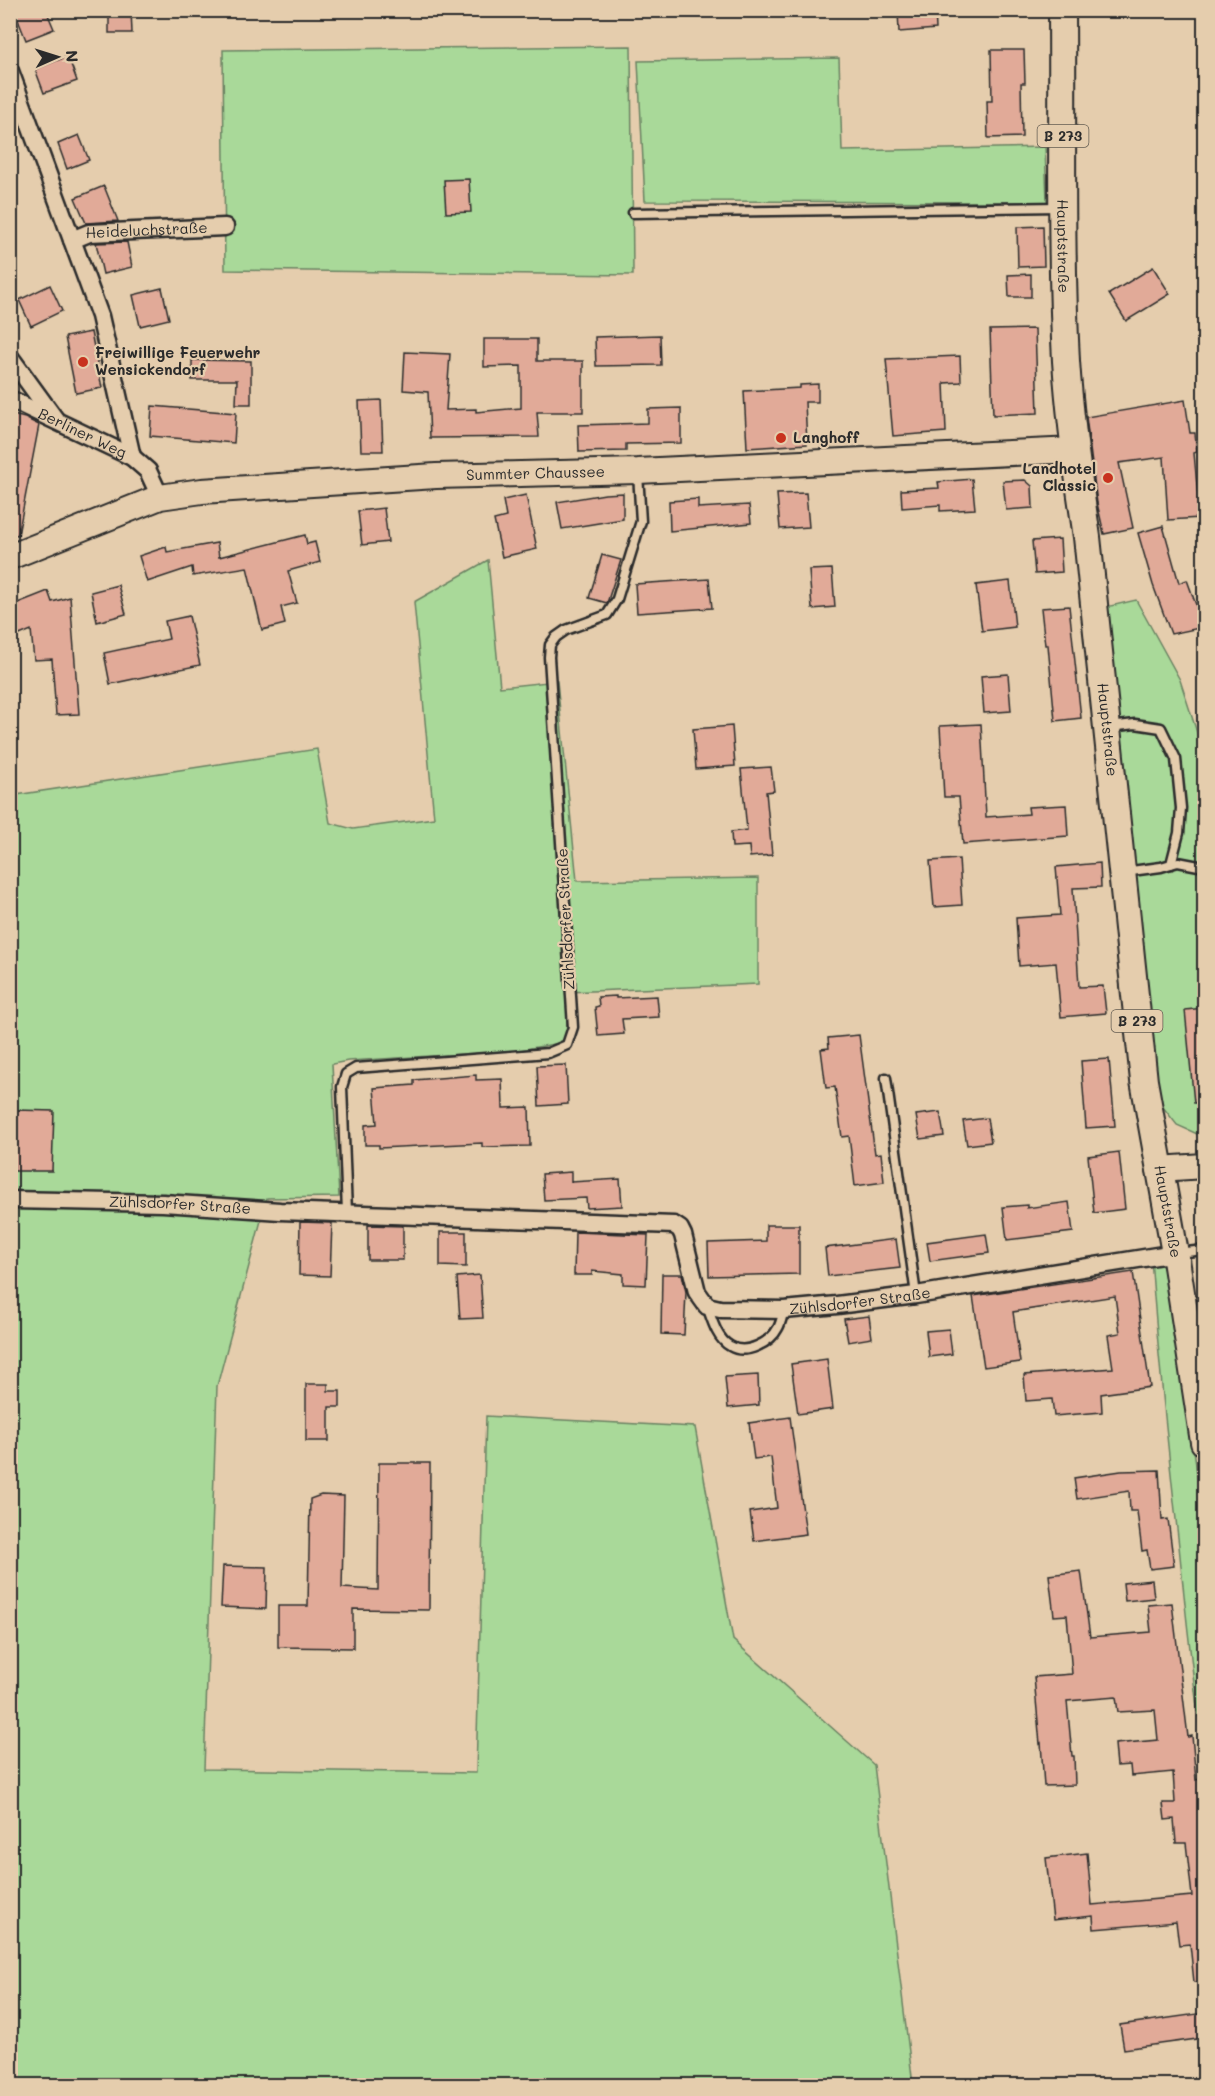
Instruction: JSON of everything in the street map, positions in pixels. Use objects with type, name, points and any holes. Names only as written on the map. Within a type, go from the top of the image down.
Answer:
[{"type":"main road","name":"Hauptstraße","points":[[1062,10],[1062,262],[1066,362],[1074,450],[1087,537],[1144,1081],[1175,1253],[1204,1442]]},
{"type":"main road","name":"Summter Chaussee","points":[[10,557],[160,497],[202,491],[436,476],[638,471],[1074,450]]},
{"type":"main road","points":[[1159,1168],[1204,1166]]},
{"type":"street","name":"Heideluchstraße","points":[[10,71],[100,316],[132,457]]},
{"type":"street","name":"Heideluchstraße","points":[[72,240],[89,232],[225,227]]},
{"type":"street","name":"Berliner Weg","points":[[10,357],[55,419],[132,457],[148,471],[160,497]]},
{"type":"street","points":[[10,399],[55,419]]},
{"type":"street","name":"Zühlsdorfer Straße","points":[[10,1200],[163,1203],[280,1211],[674,1225],[683,1235],[697,1292],[707,1306],[720,1309],[784,1310],[915,1295],[1175,1253]]},
{"type":"lane","points":[[633,213],[1063,207]]},
{"type":"lane","name":"Zühlsdorfer Straße","points":[[347,1212],[342,1087],[345,1074],[356,1068],[548,1053],[567,1045],[573,1027],[550,645],[566,630],[607,615],[618,599],[640,521],[638,471]]},
{"type":"lane","points":[[1107,727],[1135,724],[1161,729],[1176,759],[1181,808],[1179,833],[1171,864]]},
{"type":"lane","points":[[1121,872],[1161,867],[1178,862],[1204,867]]},
{"type":"lane","points":[[886,1078],[915,1295]]},
{"type":"lane","points":[[1175,1253],[1204,1250]]},
{"type":"lane","points":[[707,1306],[716,1331],[728,1346],[738,1349],[749,1348],[769,1340],[779,1327],[784,1310]]},
{"type":"green space","points":[[631,46],[633,275],[225,270],[223,50]]},
{"type":"green space","points":[[839,58],[842,151],[1045,147],[1047,202],[645,201],[638,61]]},
{"type":"green space","points":[[488,560],[500,687],[557,681],[577,881],[758,878],[758,984],[568,992],[566,1042],[514,1051],[348,1061],[332,1064],[339,1197],[267,1198],[217,1386],[204,1769],[476,1773],[486,1416],[695,1427],[733,1640],[874,1765],[913,2085],[11,2085],[10,796],[317,749],[330,823],[353,829],[434,818],[414,602]]},
{"type":"green space","points":[[1136,600],[1180,680],[1204,754],[1204,1137],[1177,1125],[1159,1102],[1106,607]]},
{"type":"green space","points":[[1151,1258],[1160,1261],[1174,1294],[1204,1528],[1204,1759],[1167,1438]]},
{"type":"building","points":[[14,10],[46,10],[54,29],[26,40]]},
{"type":"building","points":[[109,10],[131,10],[132,33],[109,33]]},
{"type":"building","points":[[898,10],[935,10],[936,29],[899,32]]},
{"type":"building","points":[[991,50],[1024,50],[1025,83],[1021,83],[1022,137],[988,138],[987,101],[992,101]]},
{"type":"building","points":[[68,56],[77,81],[44,93],[35,69]]},
{"type":"building","points":[[79,135],[89,160],[67,169],[58,144]]},
{"type":"building","points":[[469,179],[471,212],[446,213],[444,180]]},
{"type":"building","points":[[104,186],[118,221],[86,223],[75,198]]},
{"type":"building","points":[[1043,226],[1044,266],[1018,267],[1017,227]]},
{"type":"building","points":[[127,242],[132,267],[103,274],[96,243]]},
{"type":"building","points":[[1153,267],[1170,294],[1126,321],[1109,294]]},
{"type":"building","points":[[1031,274],[1031,297],[1009,297],[1008,275]]},
{"type":"building","points":[[50,285],[62,311],[31,326],[19,300]]},
{"type":"building","points":[[162,288],[169,319],[140,326],[133,295]]},
{"type":"building","points":[[1035,329],[1038,413],[993,415],[990,330]]},
{"type":"building","name":"Freiwillige Feuerwehr Wensickendorf","points":[[91,332],[102,388],[76,393],[65,337]]},
{"type":"building","points":[[660,335],[661,365],[596,366],[595,337]]},
{"type":"building","points":[[484,339],[537,339],[537,361],[583,361],[583,412],[537,412],[539,437],[430,438],[428,392],[403,390],[405,352],[450,354],[446,410],[476,409],[476,412],[521,408],[521,366],[484,367]]},
{"type":"building","points":[[960,356],[961,382],[944,383],[946,432],[893,436],[886,359]]},
{"type":"building","points":[[192,360],[251,361],[251,404],[236,404],[237,380],[192,380]]},
{"type":"building","points":[[818,384],[818,402],[805,402],[807,444],[747,448],[744,391],[800,388],[800,385]]},
{"type":"building","points":[[381,400],[383,451],[361,451],[359,401]]},
{"type":"building","name":"Landhotel Classic","points":[[1185,400],[1190,433],[1195,433],[1197,452],[1194,453],[1200,518],[1168,520],[1164,457],[1119,463],[1133,528],[1104,534],[1097,503],[1086,417]]},
{"type":"building","points":[[152,406],[236,413],[234,443],[150,436]]},
{"type":"building","points":[[681,408],[681,443],[626,444],[626,451],[579,452],[578,425],[648,423],[648,409]]},
{"type":"building","points":[[13,415],[39,425],[18,535],[10,534],[10,428]]},
{"type":"building","points":[[972,479],[975,509],[940,511],[940,505],[902,508],[901,490],[939,488],[938,482]]},
{"type":"building","points":[[1025,480],[1032,486],[1033,508],[1006,510],[1003,481]]},
{"type":"building","points":[[623,493],[623,519],[562,529],[557,502]]},
{"type":"building","points":[[806,493],[809,527],[780,529],[777,494]]},
{"type":"building","points":[[526,495],[537,549],[502,557],[494,520],[506,517],[503,500]]},
{"type":"building","points":[[698,499],[698,508],[749,505],[751,523],[670,531],[669,501]]},
{"type":"building","points":[[384,508],[388,542],[362,545],[358,511]]},
{"type":"building","points":[[1163,526],[1179,583],[1187,580],[1204,627],[1171,634],[1153,585],[1138,533]]},
{"type":"building","points":[[305,535],[307,544],[315,542],[320,562],[288,571],[297,603],[281,607],[285,624],[262,630],[247,567],[193,576],[192,567],[147,582],[139,556],[166,547],[167,552],[217,543],[219,557]]},
{"type":"building","points":[[1060,539],[1062,572],[1035,574],[1032,541]]},
{"type":"building","points":[[602,555],[621,560],[607,603],[589,598]]},
{"type":"building","points":[[832,569],[835,607],[812,609],[809,570]]},
{"type":"building","points":[[709,579],[712,608],[637,613],[635,584]]},
{"type":"building","points":[[1010,581],[1015,627],[982,631],[976,585]]},
{"type":"building","points":[[118,585],[126,614],[97,622],[91,592]]},
{"type":"building","points":[[48,591],[52,602],[70,597],[79,714],[56,715],[52,659],[34,660],[31,630],[10,639],[10,606]]},
{"type":"building","points":[[1069,606],[1081,718],[1055,721],[1048,645],[1045,645],[1041,608]]},
{"type":"building","points":[[189,616],[200,665],[110,684],[104,653],[169,639],[165,621]]},
{"type":"building","points":[[1008,674],[1011,711],[984,713],[981,676]]},
{"type":"building","points":[[981,724],[986,817],[1029,814],[1028,807],[1066,805],[1068,836],[963,844],[959,797],[944,797],[940,726]]},
{"type":"building","points":[[732,726],[735,766],[696,769],[693,729]]},
{"type":"building","points":[[771,767],[774,791],[766,792],[772,855],[750,857],[749,846],[732,847],[731,832],[747,830],[741,769]]},
{"type":"building","points":[[959,859],[962,905],[934,907],[930,861]]},
{"type":"building","points":[[1100,863],[1101,887],[1073,888],[1079,987],[1103,986],[1106,1013],[1061,1017],[1056,963],[1019,966],[1016,918],[1060,915],[1056,867]]},
{"type":"building","points":[[616,996],[616,998],[657,996],[659,1017],[622,1019],[624,1034],[598,1036],[595,1007],[599,1006],[598,997]]},
{"type":"building","points":[[1204,1008],[1204,1103],[1194,1103],[1185,1010]]},
{"type":"building","points":[[859,1035],[875,1154],[881,1153],[884,1182],[855,1186],[849,1136],[842,1137],[835,1087],[826,1088],[821,1049],[829,1048],[828,1038]]},
{"type":"building","points":[[1109,1059],[1115,1126],[1086,1128],[1081,1061]]},
{"type":"building","points":[[566,1065],[568,1104],[539,1106],[537,1066]]},
{"type":"building","points":[[476,1075],[476,1080],[502,1079],[503,1108],[529,1107],[530,1146],[482,1147],[482,1143],[379,1148],[379,1145],[365,1145],[365,1125],[377,1124],[374,1088],[414,1085],[414,1080]]},
{"type":"building","points":[[16,1110],[54,1111],[52,1171],[14,1171]]},
{"type":"building","points":[[940,1112],[944,1136],[920,1139],[916,1115]]},
{"type":"building","points":[[987,1118],[991,1142],[967,1145],[963,1121]]},
{"type":"building","points":[[1119,1152],[1125,1209],[1094,1213],[1088,1156]]},
{"type":"building","points":[[571,1172],[571,1182],[620,1179],[622,1206],[587,1208],[586,1198],[544,1200],[542,1174]]},
{"type":"building","points":[[1069,1202],[1073,1232],[1007,1240],[1003,1207],[1027,1205],[1027,1208]]},
{"type":"building","points":[[300,1222],[332,1223],[330,1276],[299,1275]]},
{"type":"building","points":[[368,1225],[403,1226],[403,1260],[368,1260]]},
{"type":"building","points":[[766,1225],[799,1225],[799,1274],[709,1276],[708,1243],[766,1241]]},
{"type":"building","points":[[440,1232],[466,1232],[466,1267],[440,1266]]},
{"type":"building","points":[[575,1232],[648,1235],[646,1285],[623,1284],[623,1274],[592,1271],[592,1275],[574,1275]]},
{"type":"building","points":[[986,1234],[989,1253],[930,1261],[927,1242]]},
{"type":"building","points":[[896,1239],[900,1268],[828,1276],[825,1248]]},
{"type":"building","points":[[1133,1272],[1150,1387],[1101,1394],[1102,1412],[1054,1416],[1052,1399],[1026,1401],[1024,1375],[1113,1368],[1108,1335],[1120,1333],[1115,1296],[1013,1312],[1020,1362],[984,1367],[973,1296]]},
{"type":"building","points":[[662,1274],[682,1274],[686,1292],[684,1335],[661,1334]]},
{"type":"building","points":[[480,1275],[483,1318],[460,1319],[457,1277]]},
{"type":"building","points":[[869,1316],[872,1338],[848,1342],[844,1319]]},
{"type":"building","points":[[949,1329],[952,1354],[929,1357],[926,1331]]},
{"type":"building","points":[[827,1359],[833,1409],[798,1414],[791,1364]]},
{"type":"building","points":[[758,1375],[759,1405],[728,1408],[725,1377]]},
{"type":"building","points":[[306,1384],[328,1384],[328,1391],[340,1391],[340,1407],[329,1407],[329,1441],[306,1441]]},
{"type":"building","points":[[790,1417],[806,1534],[754,1541],[750,1512],[777,1508],[771,1457],[754,1459],[749,1423]]},
{"type":"building","points":[[379,1463],[430,1463],[429,1610],[353,1609],[353,1648],[278,1647],[278,1606],[308,1606],[310,1499],[321,1495],[344,1496],[342,1588],[378,1590]]},
{"type":"building","points":[[1159,1470],[1162,1520],[1168,1519],[1174,1566],[1150,1569],[1147,1550],[1142,1551],[1137,1511],[1130,1511],[1129,1491],[1077,1499],[1074,1478],[1121,1471]]},
{"type":"building","points":[[223,1566],[267,1567],[266,1609],[221,1607]]},
{"type":"building","points":[[1081,1571],[1090,1637],[1151,1632],[1148,1605],[1172,1603],[1188,1737],[1192,1736],[1196,1780],[1200,1779],[1204,1837],[1204,1982],[1194,1982],[1190,1944],[1179,1945],[1176,1922],[1094,1929],[1093,1916],[1053,1920],[1046,1858],[1087,1853],[1092,1905],[1192,1896],[1186,1843],[1176,1843],[1174,1819],[1165,1820],[1163,1803],[1175,1803],[1173,1772],[1131,1776],[1130,1765],[1117,1766],[1115,1744],[1158,1740],[1155,1710],[1118,1712],[1116,1697],[1067,1701],[1075,1785],[1044,1786],[1034,1677],[1072,1674],[1067,1615],[1054,1616],[1049,1575]]},
{"type":"building","points":[[1152,1580],[1154,1598],[1125,1601],[1123,1583]]},
{"type":"building","points":[[1204,2013],[1204,2038],[1124,2049],[1120,2025]]},
{"type":"place","name":"Freiwillige Feuerwehr Wensickendorf","points":[[83,362]]},
{"type":"place","name":"Langhoff","points":[[781,438]]},
{"type":"place","name":"Landhotel Classic","points":[[1108,478]]}]
